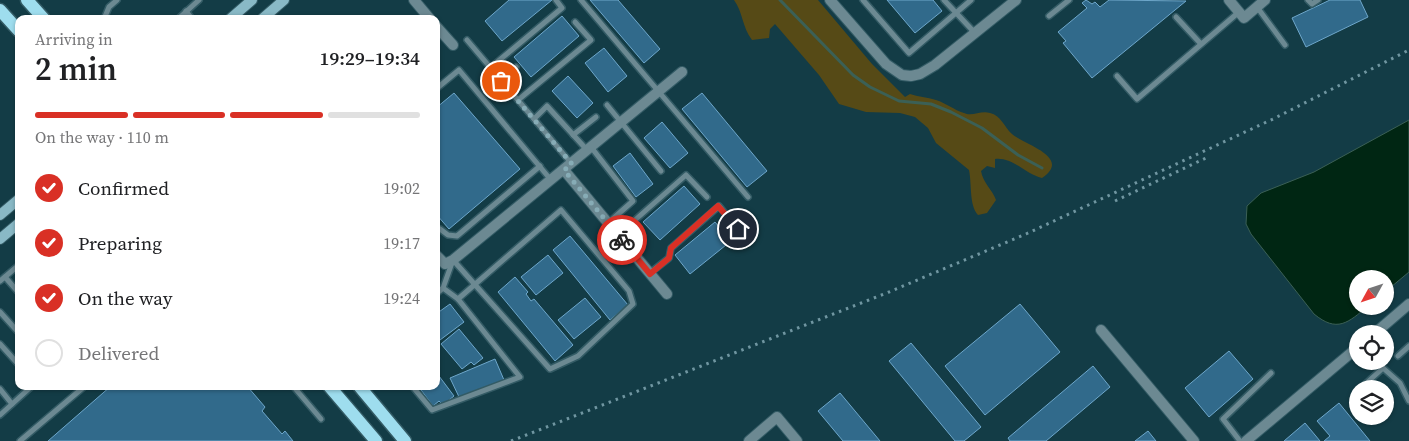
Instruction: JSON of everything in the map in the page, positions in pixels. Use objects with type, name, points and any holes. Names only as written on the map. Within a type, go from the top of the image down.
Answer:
[{"type":"main road","points":[[27,0],[40,15]]},
{"type":"main road","points":[[235,15],[252,0]]},
{"type":"main road","points":[[267,15],[284,0]]},
{"type":"main road","points":[[0,10],[15,27]]},
{"type":"main road","points":[[0,215],[15,202]]},
{"type":"main road","points":[[0,239],[15,227]]},
{"type":"main road","points":[[332,390],[376,441]]},
{"type":"main road","points":[[362,390],[405,441]]},
{"type":"street","points":[[414,0],[427,15]]},
{"type":"street","points":[[830,0],[878,56],[902,75],[920,74],[1016,0]]},
{"type":"street","points":[[1229,0],[1241,15],[1261,3]]},
{"type":"street","points":[[440,31],[453,46]]},
{"type":"street","points":[[442,260],[568,167],[682,72]]},
{"type":"street","points":[[568,167],[608,223],[666,294]]},
{"type":"street","points":[[1384,325],[1409,304]]},
{"type":"street","points":[[1101,330],[1194,441]]},
{"type":"street","points":[[1246,441],[1349,355]]},
{"type":"street","points":[[749,441],[777,417],[797,441]]},
{"type":"lane","points":[[105,15],[108,7],[118,0]]},
{"type":"lane","points":[[182,15],[199,0]]},
{"type":"lane","points":[[490,68],[562,8],[556,0]]},
{"type":"lane","points":[[581,0],[748,197]]},
{"type":"lane","points":[[863,0],[909,53],[971,0]]},
{"type":"lane","points":[[944,0],[975,33]]},
{"type":"lane","points":[[1049,16],[1069,0]]},
{"type":"lane","points":[[1308,0],[1312,4],[1318,0]]},
{"type":"lane","points":[[1261,3],[1285,45]]},
{"type":"lane","points":[[186,11],[189,15]]},
{"type":"lane","points":[[1117,76],[1136,100],[1201,44],[1241,15]]},
{"type":"lane","points":[[1176,17],[1201,44]]},
{"type":"lane","points":[[518,100],[591,40],[575,22]]},
{"type":"lane","points":[[467,40],[534,119],[568,167]]},
{"type":"lane","points":[[501,81],[516,67]]},
{"type":"lane","points":[[440,86],[459,70],[551,180]]},
{"type":"lane","points":[[607,105],[661,171]]},
{"type":"lane","points":[[534,119],[547,106],[574,136],[589,149],[632,201],[608,223]]},
{"type":"lane","points":[[574,136],[596,117]]},
{"type":"lane","points":[[440,231],[448,235],[457,236],[540,166]]},
{"type":"lane","points":[[618,235],[686,175],[707,197]]},
{"type":"lane","points":[[650,274],[669,258],[671,248],[718,206],[738,229]]},
{"type":"lane","points":[[442,260],[474,284],[550,369],[578,356],[633,304],[629,291],[561,210],[474,284],[458,299]]},
{"type":"lane","points":[[415,390],[432,410],[520,376],[458,299],[444,288],[442,260]]},
{"type":"lane","points":[[15,268],[2,279],[15,290]]},
{"type":"lane","points":[[440,291],[444,288]]},
{"type":"lane","points":[[0,312],[15,329]]},
{"type":"lane","points":[[0,344],[15,361]]},
{"type":"lane","points":[[1398,356],[1409,346]]},
{"type":"lane","points":[[1370,380],[1381,370]]},
{"type":"lane","points":[[1385,370],[1400,383],[1409,401]]},
{"type":"lane","points":[[1240,441],[1222,419],[1271,374]]},
{"type":"lane","points":[[0,389],[12,404]]},
{"type":"lane","points":[[0,415],[28,390]]},
{"type":"lane","points":[[20,441],[81,390]]},
{"type":"lane","points":[[296,390],[321,419]]},
{"type":"shaded area","points":[[734,0],[818,0],[872,64],[905,97],[910,94],[933,99],[967,114],[987,112],[994,114],[1012,134],[1049,157],[1052,164],[1050,170],[1042,178],[1013,163],[995,159],[995,168],[987,166],[981,171],[996,200],[987,213],[978,215],[973,206],[969,170],[936,143],[928,128],[915,117],[900,113],[866,112],[839,104],[819,75],[775,24],[770,29],[769,38],[752,40]]},
{"type":"shaded area","points":[[1409,120],[1409,272],[1394,284],[1394,270],[1349,270],[1349,315],[1357,315],[1348,321],[1336,324],[1322,320],[1314,314],[1251,234],[1246,224],[1247,206],[1261,193],[1314,172]]},
{"type":"building","points":[[509,0],[552,0],[502,41],[485,21]]},
{"type":"building","points":[[590,0],[618,0],[660,49],[644,63]]},
{"type":"building","points":[[887,0],[933,0],[942,11],[915,33]]},
{"type":"building","points":[[1086,0],[1092,4],[1095,2],[1100,7],[1109,0],[1186,1],[1092,78],[1063,43],[1066,41],[1058,32],[1087,8],[1082,3]]},
{"type":"building","points":[[1330,0],[1360,0],[1368,17],[1306,47],[1292,18]]},
{"type":"building","points":[[562,16],[579,36],[531,77],[514,57]]},
{"type":"building","points":[[604,48],[627,76],[608,92],[585,63]]},
{"type":"building","points":[[568,76],[593,103],[577,118],[552,91]]},
{"type":"building","points":[[454,93],[520,169],[449,229],[440,219],[440,105]]},
{"type":"building","points":[[702,93],[767,171],[747,187],[682,109]]},
{"type":"building","points":[[662,122],[688,153],[670,168],[644,138]]},
{"type":"building","points":[[630,153],[653,184],[636,197],[613,166]]},
{"type":"building","points":[[684,186],[700,204],[660,240],[643,222]]},
{"type":"building","points":[[715,222],[731,241],[690,274],[675,255]]},
{"type":"building","points":[[570,236],[628,305],[610,320],[553,250]]},
{"type":"building","points":[[548,255],[563,273],[536,295],[521,277]]},
{"type":"building","points":[[515,277],[528,292],[526,294],[531,301],[534,299],[573,345],[555,361],[498,292]]},
{"type":"building","points":[[585,298],[601,317],[574,339],[558,320]]},
{"type":"building","points":[[450,304],[464,322],[440,340],[440,311]]},
{"type":"building","points":[[1020,304],[1060,352],[985,415],[945,366]]},
{"type":"building","points":[[459,329],[483,358],[474,365],[471,362],[462,369],[441,344]]},
{"type":"building","points":[[911,343],[981,427],[964,441],[955,441],[889,361]]},
{"type":"building","points":[[1229,351],[1253,379],[1209,417],[1185,388]]},
{"type":"building","points":[[495,359],[504,380],[460,399],[450,378]]},
{"type":"building","points":[[1093,366],[1110,387],[1046,441],[1010,441],[1008,438]]},
{"type":"building","points":[[440,377],[454,396],[443,405],[439,401],[433,406],[421,390],[440,390]]},
{"type":"building","points":[[106,390],[250,390],[265,407],[262,411],[282,434],[285,431],[293,441],[48,441]]},
{"type":"building","points":[[840,393],[880,441],[843,441],[818,411]]},
{"type":"building","points":[[1339,403],[1349,415],[1349,425],[1357,425],[1370,441],[1324,441],[1330,436],[1317,421]]},
{"type":"building","points":[[1305,423],[1320,441],[1284,441]]},
{"type":"building","points":[[1148,431],[1156,441],[1135,441]]},
{"type":"waterway","points":[[780,0],[853,75],[870,87],[899,101],[931,104],[951,112],[982,128],[1018,155],[1042,168]]},
{"type":"railway","points":[[511,441],[889,292],[1026,234],[1273,119],[1409,50]]},
{"type":"railway","points":[[1115,201],[1208,157]]},
{"type":"way so far","points":[[501,81],[572,164],[564,170],[622,240]]},
{"type":"route","points":[[622,240],[650,274],[669,258],[671,248],[718,206],[738,229]]}]
